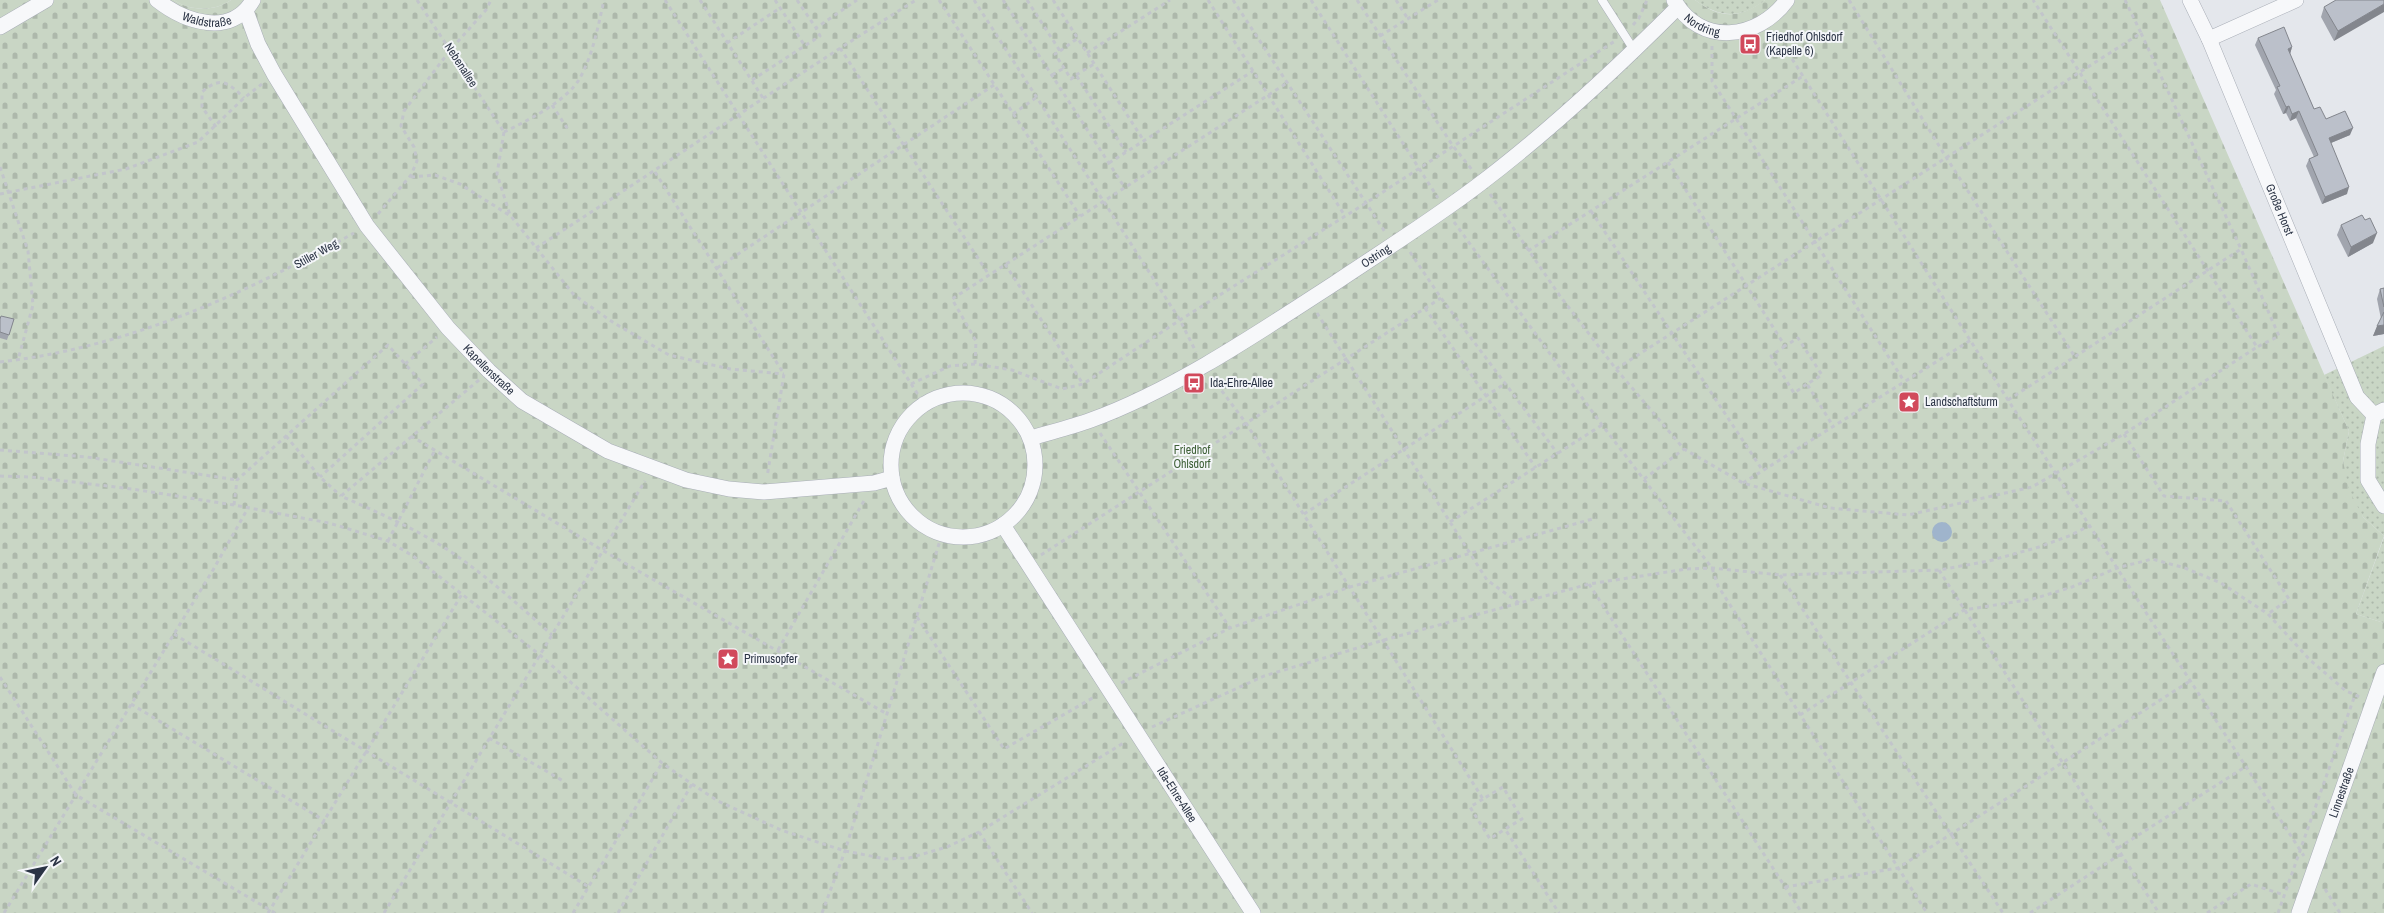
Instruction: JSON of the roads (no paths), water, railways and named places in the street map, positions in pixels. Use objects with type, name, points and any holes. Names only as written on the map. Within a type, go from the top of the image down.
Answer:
[{"type":"street","points":[[0,27],[46,0]]},
{"type":"street","name":"Waldstraße","points":[[157,0],[169,9],[198,22],[217,23],[231,20],[250,6]]},
{"type":"street","name":"Nordring","points":[[1676,4],[1693,22],[1712,30],[1727,33],[1741,32],[1768,21],[1787,0]]},
{"type":"street","name":"Große Horst","points":[[2190,0],[2209,39],[2357,397],[2379,412]]},
{"type":"street","points":[[2209,39],[2296,0]]},
{"type":"street","name":"Ostring","points":[[1031,438],[1091,420],[1154,392],[1309,300],[1397,242],[1482,182],[1606,78],[1676,4]]},
{"type":"street","name":"Kapellenstraße","points":[[250,6],[258,44],[274,74],[367,226],[448,328],[489,371],[522,401],[608,451],[652,469],[686,480],[728,489],[764,492],[874,483],[892,478]]},
{"type":"street","points":[[949,393],[974,393],[998,401],[1017,416],[1031,438],[1036,462],[1032,486],[1021,508],[1003,525],[984,534],[963,537],[942,534],[924,525],[909,513],[898,497],[892,478],[891,456],[897,435],[909,416],[924,404],[949,393]]},
{"type":"street","points":[[2379,412],[2368,444],[2368,480],[2384,506]]},
{"type":"street","name":"Ida-Ehre-Allee","points":[[1003,525],[1253,913]]},
{"type":"street","name":"Linnestraße","points":[[2300,913],[2384,672]]},
{"type":"lane","points":[[1602,0],[1634,50]]},
{"type":"water","points":[[1942,522],[1949,525],[1952,532],[1949,539],[1942,542],[1935,539],[1932,532],[1935,525]]},
{"type":"place","name":"Friedhof Ohlsdorf (Kapelle 6)","points":[[1750,44]]},
{"type":"place","name":"Ida-Ehre-Allee","points":[[1194,383]]},
{"type":"place","name":"Landschaftsturm","points":[[1909,402]]},
{"type":"place","name":"Primusopfer","points":[[728,659]]},
{"type":"park label","name":"Friedhof Ohlsdorf","points":[[1192,457]]}]
